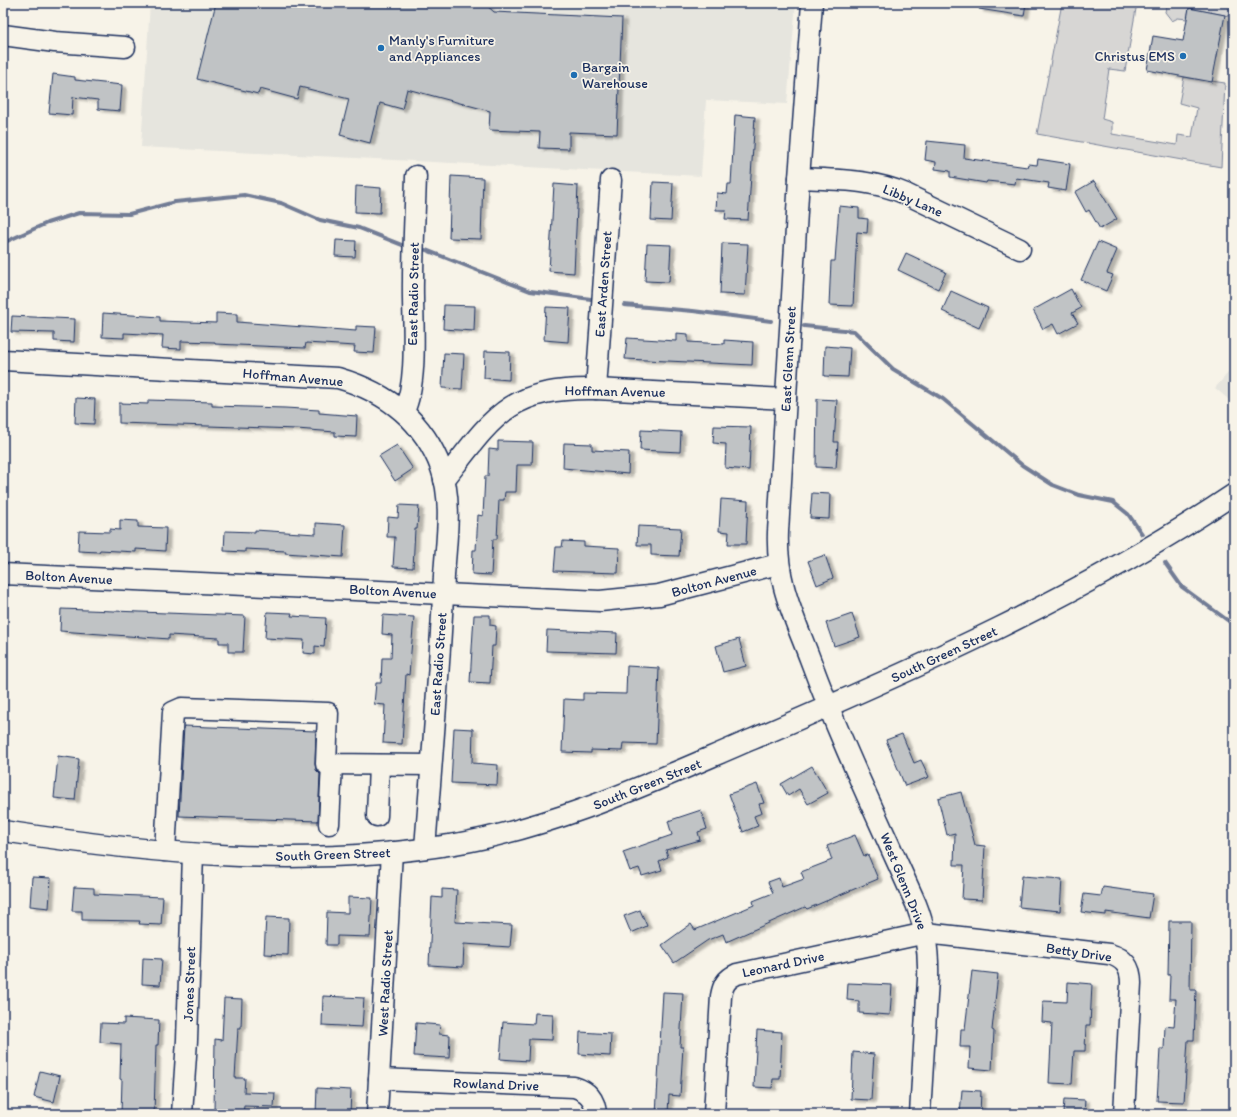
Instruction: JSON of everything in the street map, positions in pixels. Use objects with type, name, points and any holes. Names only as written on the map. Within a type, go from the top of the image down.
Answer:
[{"type":"street","name":"East Glenn Street","points":[[812,3],[799,178],[778,532],[778,564],[787,597],[828,707]]},
{"type":"street","points":[[3,35],[55,42],[125,47]]},
{"type":"street","name":"East Radio Street","points":[[404,411],[410,393],[412,375],[416,176]]},
{"type":"street","name":"Libby Lane","points":[[799,178],[861,182],[887,187],[906,194],[1020,249]]},
{"type":"street","name":"East Arden Street","points":[[596,389],[611,180]]},
{"type":"street","name":"Hoffman Avenue","points":[[3,360],[338,378],[355,383],[380,394],[404,411],[431,448],[441,468],[444,480]]},
{"type":"street","name":"Hoffman Avenue","points":[[444,480],[490,422],[510,406],[526,399],[550,392],[570,389],[596,389],[786,399]]},
{"type":"street","name":"East Radio Street","points":[[425,848],[443,594],[447,508],[444,480]]},
{"type":"street","name":"South Green Street","points":[[3,832],[100,846],[193,854],[311,856],[392,852],[425,848],[500,834],[584,809],[688,768],[828,707],[999,629],[1093,580],[1197,519],[1234,494]]},
{"type":"street","name":"Bolton Avenue","points":[[3,574],[591,601],[624,600],[670,593],[778,564]]},
{"type":"street","name":"West Glenn Drive","points":[[828,707],[916,904],[926,934],[928,972],[920,1114]]},
{"type":"street","points":[[165,851],[174,712],[182,708],[328,713],[326,764],[431,765]]},
{"type":"street","points":[[330,824],[332,764]]},
{"type":"street","points":[[377,816],[379,765]]},
{"type":"street","name":"West Radio Street","points":[[377,1114],[392,852]]},
{"type":"street","name":"Jones Street","points":[[182,1114],[187,1040],[193,854]]},
{"type":"street","name":"Leonard Drive","points":[[714,1114],[721,996],[723,986],[729,979],[737,974],[926,934]]},
{"type":"street","name":"Betty Drive","points":[[926,934],[1109,954],[1124,961],[1130,970],[1131,983],[1124,1114]]},
{"type":"street","name":"Rowland Drive","points":[[379,1079],[574,1087],[586,1091],[594,1102],[596,1114]]},
{"type":"shaded area","points":[[150,3],[796,3],[787,104],[706,100],[701,176],[141,147]]},
{"type":"shaded area","points":[[1062,3],[1137,3],[1125,71],[1109,69],[1102,119],[1112,122],[1112,134],[1177,145],[1178,135],[1192,137],[1197,108],[1179,103],[1184,77],[1225,83],[1221,167],[1037,134]]},
{"type":"shaded area","points":[[1167,3],[1230,3],[1229,16],[1189,8],[1187,19],[1178,18],[1172,21],[1165,12]]},
{"type":"shaded area","points":[[1234,366],[1234,404],[1215,388]]},
{"type":"building","points":[[216,3],[484,3],[494,12],[622,18],[617,134],[569,132],[569,149],[539,148],[540,132],[489,130],[490,111],[407,89],[402,109],[380,103],[370,143],[340,135],[349,99],[300,87],[297,99],[260,89],[258,94],[197,79]]},
{"type":"building","points":[[980,3],[1026,3],[1024,16],[979,9]]},
{"type":"building","name":"Christus EMS","points":[[1189,8],[1225,15],[1212,82],[1147,70],[1153,36],[1183,41]]},
{"type":"building","points":[[53,74],[75,77],[75,80],[122,85],[120,111],[98,109],[98,100],[73,97],[72,115],[49,113]]},
{"type":"building","points":[[735,115],[755,117],[748,220],[725,219],[726,210],[716,210],[717,193],[727,194],[728,184],[731,184]]},
{"type":"building","points":[[927,141],[965,145],[964,158],[1027,167],[1028,164],[1037,165],[1038,159],[1070,164],[1066,191],[1048,188],[1049,183],[1016,178],[1015,184],[987,181],[986,183],[950,177],[950,171],[935,169],[936,162],[925,160]]},
{"type":"building","points":[[451,176],[483,178],[481,239],[449,238]]},
{"type":"building","points":[[1094,181],[1117,219],[1100,229],[1089,210],[1086,212],[1075,192]]},
{"type":"building","points":[[653,182],[673,183],[671,221],[651,220]]},
{"type":"building","points":[[554,184],[578,186],[574,273],[549,271]]},
{"type":"building","points":[[356,186],[381,188],[380,213],[355,212]]},
{"type":"building","points":[[839,206],[859,208],[859,218],[868,219],[867,233],[857,232],[853,306],[829,305],[831,261],[835,261]]},
{"type":"building","points":[[336,240],[356,241],[355,257],[335,256]]},
{"type":"building","points":[[1098,242],[1117,250],[1107,273],[1113,275],[1106,291],[1081,280]]},
{"type":"building","points":[[722,243],[748,244],[745,295],[720,294]]},
{"type":"building","points":[[647,244],[671,245],[669,282],[645,281]]},
{"type":"building","points":[[906,253],[946,272],[938,289],[898,270]]},
{"type":"building","points":[[1071,289],[1081,308],[1072,313],[1078,323],[1058,334],[1053,324],[1043,329],[1033,310]]},
{"type":"building","points":[[951,291],[988,308],[979,328],[942,311]]},
{"type":"building","points":[[444,305],[475,306],[474,331],[443,329]]},
{"type":"building","points":[[546,307],[570,308],[568,342],[544,340]]},
{"type":"building","points":[[103,313],[160,317],[160,321],[216,323],[216,313],[237,314],[237,322],[356,331],[356,326],[376,327],[374,353],[354,352],[355,346],[306,343],[305,348],[181,341],[181,349],[162,348],[163,335],[124,333],[124,338],[102,337]]},
{"type":"building","points":[[12,316],[75,319],[74,342],[54,341],[54,333],[11,332]]},
{"type":"building","points":[[676,333],[688,334],[688,342],[724,344],[724,340],[753,342],[752,365],[625,359],[627,338],[676,341]]},
{"type":"building","points":[[825,346],[850,348],[848,377],[824,376]]},
{"type":"building","points":[[485,351],[510,352],[509,380],[484,378]]},
{"type":"building","points":[[444,353],[464,354],[462,389],[442,388]]},
{"type":"building","points":[[76,398],[95,399],[94,424],[75,423]]},
{"type":"building","points":[[817,399],[837,400],[834,442],[838,442],[836,468],[816,467]]},
{"type":"building","points":[[148,400],[212,402],[212,406],[319,410],[319,413],[357,416],[356,437],[335,436],[335,432],[297,429],[119,423],[119,403],[148,404]]},
{"type":"building","points":[[714,426],[751,427],[749,470],[725,468],[726,444],[713,443]]},
{"type":"building","points":[[641,430],[681,432],[680,452],[640,450]]},
{"type":"building","points":[[498,441],[533,442],[532,465],[517,465],[516,492],[505,492],[504,500],[499,500],[497,539],[493,539],[491,575],[472,574],[473,550],[476,550],[478,515],[483,516],[485,476],[488,476],[489,449],[498,450]]},
{"type":"building","points":[[564,443],[592,444],[592,450],[629,452],[628,474],[563,468]]},
{"type":"building","points":[[397,445],[413,469],[395,481],[379,456]]},
{"type":"building","points":[[812,493],[830,494],[829,519],[810,518]]},
{"type":"building","points":[[721,499],[748,501],[746,544],[728,544],[729,532],[719,531]]},
{"type":"building","points":[[399,505],[419,506],[417,529],[415,529],[413,568],[393,567],[395,537],[387,537],[388,517],[398,518]]},
{"type":"building","points":[[120,520],[138,521],[138,527],[166,528],[165,551],[136,549],[136,552],[100,550],[99,552],[78,551],[79,531],[110,532],[110,529],[120,530]]},
{"type":"building","points":[[316,523],[345,525],[343,557],[285,553],[286,551],[245,549],[245,552],[224,551],[225,531],[255,532],[255,530],[316,534]]},
{"type":"building","points":[[638,526],[681,528],[679,556],[651,555],[651,545],[637,545]]},
{"type":"building","points":[[563,541],[584,542],[584,546],[619,548],[618,573],[554,571],[556,547],[562,547]]},
{"type":"building","points":[[825,555],[833,578],[817,585],[808,561]]},
{"type":"building","points":[[61,609],[245,616],[243,652],[228,652],[228,643],[219,643],[219,638],[169,635],[169,639],[60,631]]},
{"type":"building","points":[[267,612],[292,613],[291,616],[326,618],[324,647],[315,646],[315,654],[303,653],[304,640],[265,638]]},
{"type":"building","points":[[852,614],[860,637],[834,646],[826,623]]},
{"type":"building","points":[[383,615],[414,617],[409,675],[406,674],[402,744],[383,743],[385,705],[374,704],[376,683],[381,683],[382,658],[391,658],[392,635],[382,634]]},
{"type":"building","points":[[474,615],[490,615],[490,625],[496,626],[495,646],[492,646],[490,683],[470,682]]},
{"type":"building","points":[[547,630],[617,633],[616,653],[546,651]]},
{"type":"building","points":[[739,639],[746,666],[723,672],[716,646]]},
{"type":"building","points":[[627,666],[659,668],[656,744],[623,743],[622,751],[591,750],[591,753],[562,752],[564,699],[583,700],[583,693],[626,694]]},
{"type":"building","points":[[184,726],[316,731],[315,764],[316,770],[320,774],[318,821],[179,816]]},
{"type":"building","points":[[454,728],[473,729],[472,763],[498,765],[497,785],[451,783]]},
{"type":"building","points":[[902,734],[914,763],[921,760],[929,777],[905,786],[886,740]]},
{"type":"building","points":[[58,756],[79,759],[75,800],[54,798]]},
{"type":"building","points":[[812,766],[828,793],[808,804],[799,789],[788,796],[781,784]]},
{"type":"building","points":[[757,784],[764,803],[759,804],[762,813],[754,816],[758,826],[743,832],[729,794]]},
{"type":"building","points":[[961,792],[975,845],[985,846],[982,900],[962,899],[964,865],[954,865],[955,833],[947,835],[938,798]]},
{"type":"building","points":[[701,810],[707,829],[698,832],[700,840],[666,850],[668,857],[659,861],[662,870],[642,876],[639,868],[630,871],[623,852],[672,835],[668,821]]},
{"type":"building","points":[[855,835],[864,856],[868,855],[878,879],[807,909],[805,907],[726,942],[723,934],[708,940],[674,963],[662,945],[691,924],[695,930],[754,905],[753,901],[773,893],[768,882],[779,878],[782,887],[804,879],[801,872],[832,860],[827,846]]},
{"type":"building","points":[[1022,876],[1062,879],[1060,911],[1019,907]]},
{"type":"building","points":[[32,877],[51,878],[49,908],[30,906]]},
{"type":"building","points":[[74,887],[94,888],[94,894],[163,897],[161,925],[139,924],[140,921],[82,920],[82,911],[72,911]]},
{"type":"building","points":[[1103,887],[1153,894],[1149,918],[1106,912],[1106,915],[1081,912],[1084,894],[1101,896]]},
{"type":"building","points":[[442,889],[457,890],[455,922],[512,925],[510,947],[464,944],[463,967],[429,965],[432,897],[442,898]]},
{"type":"building","points":[[348,897],[372,898],[370,937],[337,936],[337,945],[326,945],[327,912],[348,913]]},
{"type":"building","points":[[640,910],[647,926],[631,933],[624,916]]},
{"type":"building","points":[[266,917],[289,918],[288,955],[264,954]]},
{"type":"building","points":[[1169,921],[1191,921],[1190,990],[1196,990],[1194,1040],[1188,1040],[1184,1102],[1157,1101],[1160,1049],[1164,1049],[1165,1026],[1174,1027],[1176,999],[1169,999]]},
{"type":"building","points":[[143,958],[162,959],[160,985],[142,984]]},
{"type":"building","points":[[972,971],[998,974],[992,1030],[994,1031],[992,1070],[969,1068],[970,1047],[960,1047],[961,1029],[965,1029]]},
{"type":"building","points":[[1068,982],[1092,984],[1090,1025],[1086,1025],[1085,1051],[1074,1051],[1072,1084],[1049,1083],[1052,1023],[1042,1022],[1043,1001],[1067,1002]]},
{"type":"building","points":[[848,983],[892,985],[890,1015],[859,1013],[859,1001],[847,1000]]},
{"type":"building","points":[[663,992],[683,993],[680,1047],[683,1047],[680,1096],[669,1095],[668,1114],[656,1114]]},
{"type":"building","points":[[323,996],[364,998],[362,1027],[322,1025]]},
{"type":"building","points":[[224,998],[242,999],[241,1028],[238,1028],[235,1078],[245,1078],[244,1092],[275,1093],[274,1107],[244,1106],[243,1114],[214,1114],[215,1039],[222,1040]]},
{"type":"building","points":[[535,1013],[553,1014],[552,1040],[529,1039],[528,1061],[500,1059],[503,1022],[534,1024]]},
{"type":"building","points":[[124,1018],[159,1020],[158,1045],[156,1045],[154,1114],[121,1114],[121,1044],[100,1042],[101,1023],[124,1024]]},
{"type":"building","points":[[416,1023],[440,1025],[439,1034],[450,1035],[449,1058],[414,1056]]},
{"type":"building","points":[[757,1030],[782,1032],[780,1079],[773,1079],[772,1088],[754,1087]]},
{"type":"building","points":[[580,1032],[611,1034],[610,1056],[579,1054]]},
{"type":"building","points":[[853,1052],[874,1054],[871,1100],[851,1099]]},
{"type":"building","points":[[40,1071],[60,1076],[54,1102],[34,1097]]},
{"type":"building","points":[[317,1088],[351,1090],[350,1114],[316,1114]]},
{"type":"building","points":[[962,1090],[981,1091],[980,1114],[960,1114]]},
{"type":"building","points":[[1064,1099],[1085,1100],[1084,1114],[1063,1114]]},
{"type":"waterway","points":[[3,243],[47,223],[79,213],[129,214],[175,202],[244,195],[281,203],[320,220],[359,228],[402,245]]},
{"type":"waterway","points":[[426,250],[530,291],[591,299]]},
{"type":"waterway","points":[[624,305],[693,311],[771,321]]},
{"type":"waterway","points":[[804,326],[854,331],[893,369],[943,399],[1022,465],[1053,485],[1079,495],[1113,502],[1128,514],[1142,534]]},
{"type":"waterway","points":[[1165,563],[1182,587],[1234,625]]},
{"type":"place","name":"Manly's Furniture and Appliances","points":[[381,48]]},
{"type":"place","name":"Christus EMS","points":[[1183,56]]},
{"type":"place","name":"Bargain Warehouse","points":[[574,75]]}]
